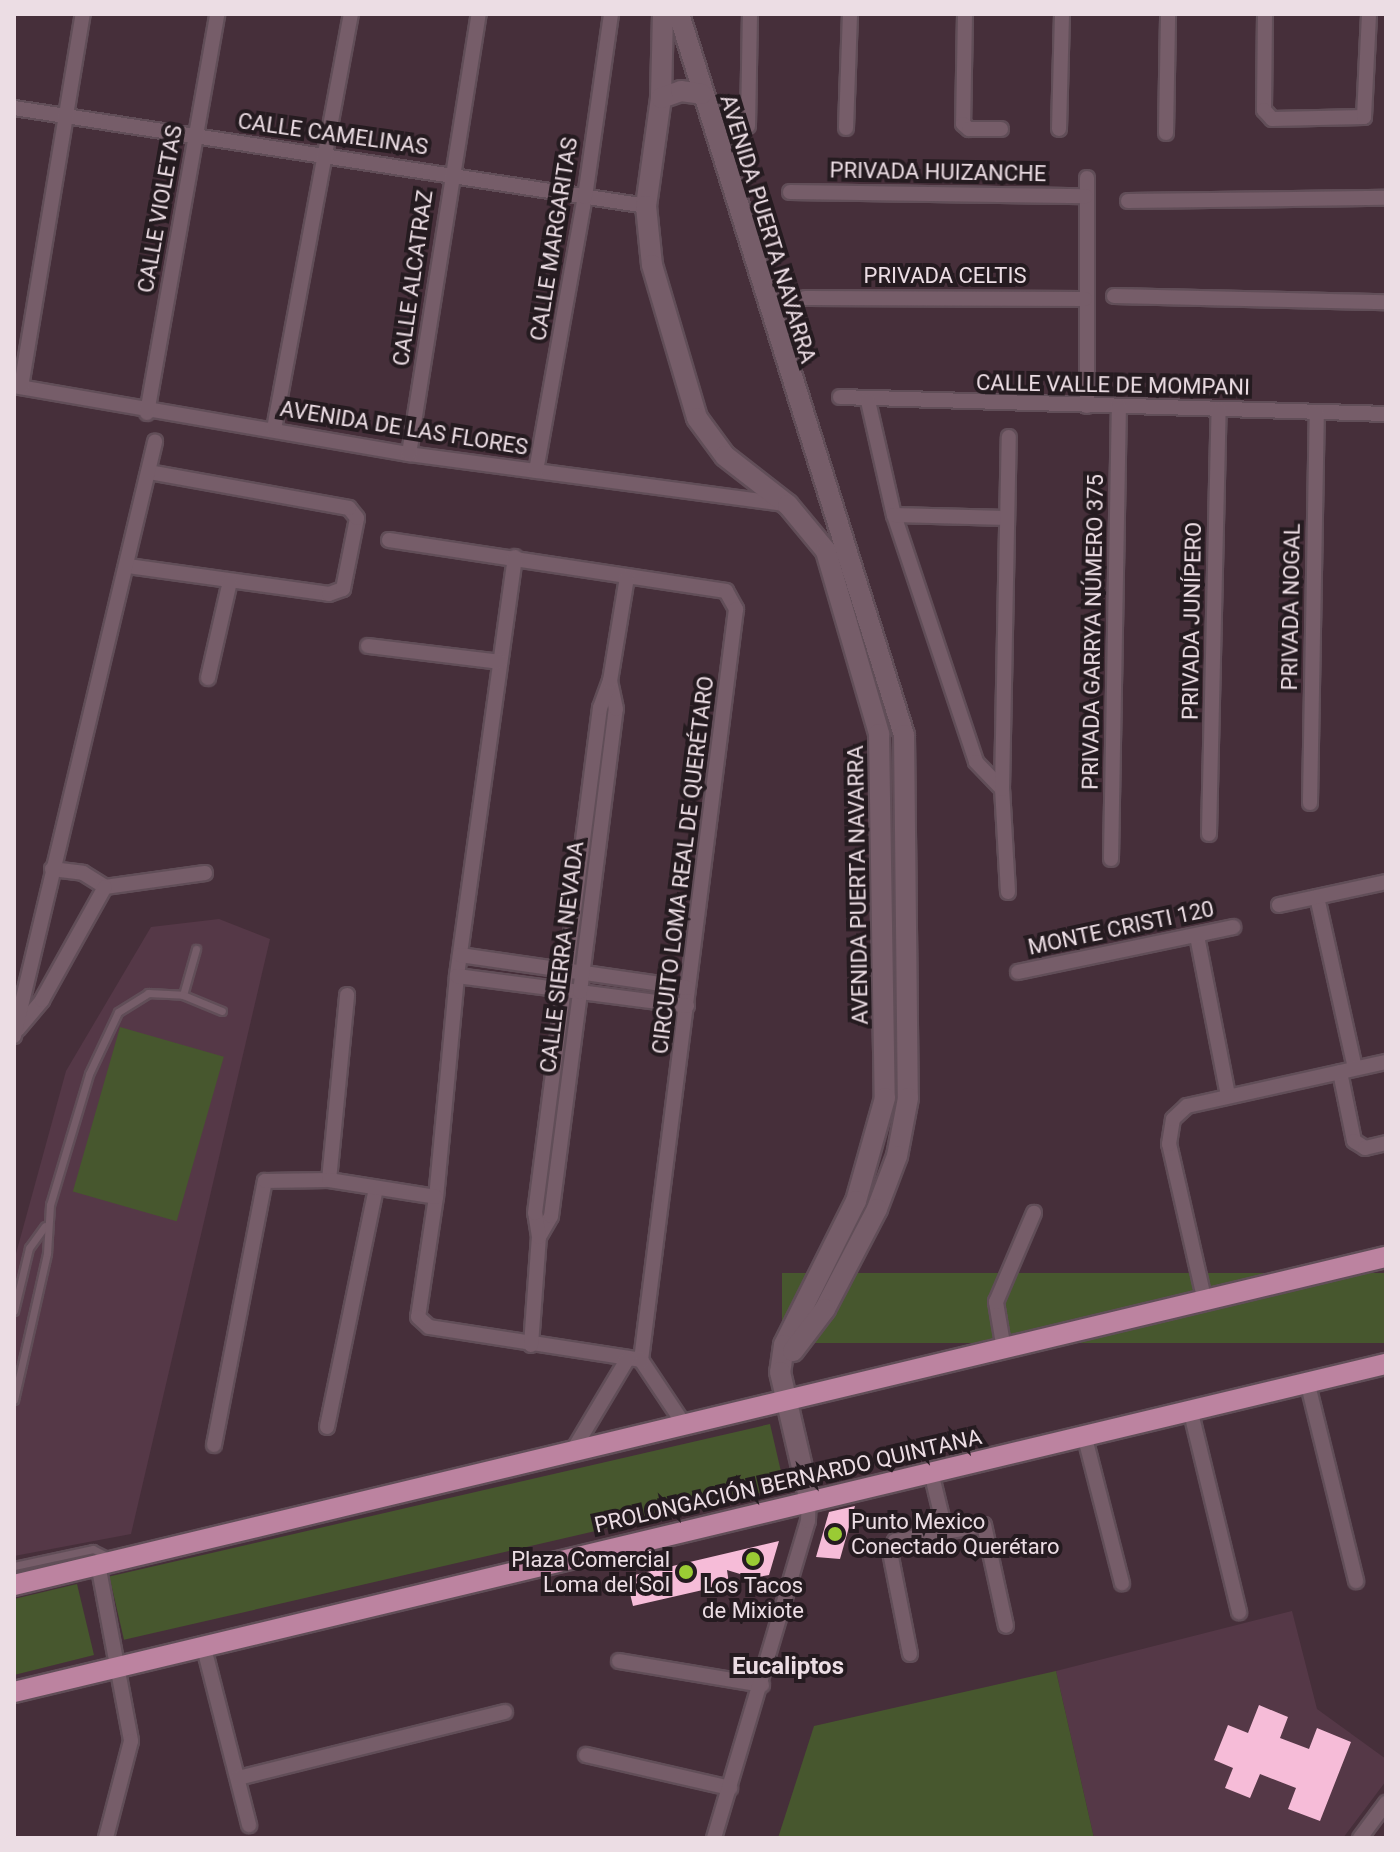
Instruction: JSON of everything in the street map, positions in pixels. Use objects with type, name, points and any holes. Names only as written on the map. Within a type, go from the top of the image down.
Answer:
[{"type":"main road","points":[[14,1585],[1386,1257]]},
{"type":"main road","name":"PROLONGACIÓN BERNARDO QUINTANA","points":[[14,1692],[809,1498],[1085,1438],[1386,1364]]},
{"type":"street","points":[[18,386],[68,117],[83,14]]},
{"type":"street","name":"CALLE VIOLETAS","points":[[147,413],[217,14]]},
{"type":"street","points":[[274,429],[351,14]]},
{"type":"street","name":"CALLE ALCATRAZ","points":[[409,454],[451,173],[479,14]]},
{"type":"street","name":"CALLE MARGARITAS","points":[[536,471],[585,197],[611,14]]},
{"type":"street","name":"AVENIDA PUERTA NAVARRA","points":[[663,14],[661,98],[646,206],[652,265],[697,418],[725,456],[788,505],[826,551],[879,734],[885,1098],[856,1201],[784,1345],[780,1372],[784,1402],[809,1498]]},
{"type":"street","name":"AVENIDA PUERTA NAVARRA","points":[[679,14],[826,497],[904,735],[908,1098],[897,1156],[877,1209],[825,1309],[780,1372]]},
{"type":"street","points":[[748,126],[750,14]]},
{"type":"street","points":[[846,128],[850,14]]},
{"type":"street","points":[[965,14],[964,128],[1001,129]]},
{"type":"street","points":[[1059,129],[1062,14]]},
{"type":"street","points":[[1166,133],[1168,14]]},
{"type":"street","points":[[1265,14],[1264,110],[1272,119],[1286,119],[1364,117],[1369,14]]},
{"type":"street","points":[[661,98],[681,91],[702,94]]},
{"type":"street","name":"CALLE CAMELINAS","points":[[14,108],[451,173],[646,206]]},
{"type":"street","points":[[1087,178],[1087,406]]},
{"type":"street","name":"PRIVADA HUIZANCHE","points":[[790,192],[1086,196]]},
{"type":"street","points":[[1128,201],[1386,198]]},
{"type":"street","points":[[1114,296],[1386,302]]},
{"type":"street","name":"PRIVADA CELTIS","points":[[805,298],[1085,299]]},
{"type":"street","name":"AVENIDA DE LAS FLORES","points":[[18,386],[147,413],[274,429],[409,454],[788,505]]},
{"type":"street","name":"CALLE VALLE DE MOMPANI","points":[[840,397],[868,401],[1386,414]]},
{"type":"street","points":[[868,401],[894,515],[976,762],[1002,789]]},
{"type":"street","name":"PRIVADA GARRYA NÚMERO 375","points":[[1111,859],[1119,406]]},
{"type":"street","name":"PRIVADA JUNÍPERO","points":[[1209,834],[1219,409]]},
{"type":"street","name":"PRIVADA NOGAL","points":[[1310,803],[1317,412]]},
{"type":"street","points":[[1008,892],[1002,789],[1009,437]]},
{"type":"street","points":[[14,1034],[128,566],[155,442]]},
{"type":"street","points":[[128,566],[338,595],[356,512],[148,472]]},
{"type":"street","points":[[788,505],[826,497]]},
{"type":"street","points":[[894,515],[1007,518]]},
{"type":"street","name":"CIRCUITO LOMA REAL DE QUERÉTARO","points":[[389,540],[726,591],[736,609],[687,1006],[635,1359],[572,1452]]},
{"type":"street","points":[[515,557],[457,976],[421,1323],[531,1345],[635,1359],[685,1426]]},
{"type":"street","name":"CALLE SIERRA NEVADA","points":[[531,1345],[539,1237],[535,1213],[565,970],[600,708],[610,681],[627,577]]},
{"type":"street","points":[[208,678],[230,581]]},
{"type":"street","points":[[368,646],[500,662]]},
{"type":"street","name":"CALLE SIERRA NEVADA","points":[[539,1237],[551,1216],[580,992],[616,709],[610,681]]},
{"type":"street","points":[[52,869],[83,873],[105,887],[205,873]]},
{"type":"street","points":[[1279,905],[1386,882]]},
{"type":"street","points":[[14,1034],[42,1000],[105,887]]},
{"type":"street","points":[[1317,897],[1355,1068]]},
{"type":"street","name":"MONTE CRISTI 120","points":[[1018,972],[1233,927]]},
{"type":"street","points":[[1197,936],[1228,1096]]},
{"type":"street","points":[[883,953],[906,952]]},
{"type":"street","points":[[460,955],[688,988]]},
{"type":"street","points":[[457,976],[687,1006]]},
{"type":"street","points":[[329,1180],[347,995]]},
{"type":"street","points":[[1205,1302],[1169,1144],[1173,1119],[1187,1106],[1386,1062]]},
{"type":"street","points":[[1340,1072],[1354,1141],[1365,1148],[1386,1143]]},
{"type":"street","points":[[214,1445],[265,1181],[329,1180],[436,1197]]},
{"type":"street","points":[[327,1427],[376,1189]]},
{"type":"street","points":[[1004,1350],[996,1302],[1034,1213]]},
{"type":"street","points":[[1308,1385],[1356,1581]]},
{"type":"street","points":[[1191,1413],[1239,1612]]},
{"type":"street","points":[[1085,1438],[1122,1583]]},
{"type":"street","points":[[931,1472],[945,1530]]},
{"type":"street","points":[[714,1838],[762,1685],[808,1521],[809,1498]]},
{"type":"street","points":[[910,1654],[890,1545],[979,1522],[988,1530],[1006,1626]]},
{"type":"street","points":[[106,1562],[131,1741],[106,1838]]},
{"type":"street","points":[[203,1644],[249,1825]]},
{"type":"street","points":[[619,1661],[762,1685]]},
{"type":"street","points":[[238,1778],[505,1712]]},
{"type":"street","points":[[586,1755],[730,1788]]},
{"type":"street","points":[[1360,1838],[1386,1803]]},
{"type":"lane","points":[[183,995],[196,949]]},
{"type":"lane","points":[[14,1311],[29,1248],[45,1226],[89,1074],[118,1012],[148,993],[183,995],[222,1011]]},
{"type":"lane","points":[[14,1400],[47,1253],[45,1226]]},
{"type":"lane","points":[[29,1248],[47,1253]]},
{"type":"lane","points":[[14,1566],[93,1549],[106,1562]]},
{"type":"shaded area","points":[[219,919],[270,939],[131,1534],[14,1556],[14,1261],[66,1071],[151,927]]},
{"type":"shaded area","points":[[1292,1611],[1317,1709],[1386,1759],[1386,1781],[1343,1838],[1094,1838],[1056,1671]]},
{"type":"green space","points":[[120,1027],[224,1057],[177,1221],[73,1191]]},
{"type":"green space","points":[[782,1273],[1386,1273],[1386,1343],[782,1343]]},
{"type":"green space","points":[[770,1424],[785,1487],[124,1640],[109,1577]]},
{"type":"green space","points":[[77,1584],[94,1655],[14,1675],[14,1599]]},
{"type":"green space","points":[[1056,1671],[1094,1838],[778,1838],[814,1726]]},
{"type":"building","name":"Punto Mexico Conectado Querétaro","points":[[855,1506],[840,1559],[816,1557],[829,1512]]},
{"type":"building","name":"Plaza Comercial Loma del Sol","points":[[779,1541],[769,1575],[753,1578],[727,1570],[729,1584],[633,1606],[626,1577]]},
{"type":"building","points":[[1259,1705],[1288,1717],[1280,1738],[1309,1749],[1317,1728],[1351,1742],[1320,1821],[1288,1809],[1296,1788],[1260,1774],[1250,1798],[1225,1788],[1233,1768],[1214,1760],[1228,1725],[1248,1733]]},
{"type":"place","name":"Punto Mexico Conectado Querétaro","points":[[835,1534]]},
{"type":"place","name":"Los Tacos de Mixiote","points":[[753,1559]]},
{"type":"place","name":"Plaza Comercial Loma del Sol","points":[[686,1572]]},
{"type":"district","name":"Eucaliptos","points":[[788,1667]]}]
